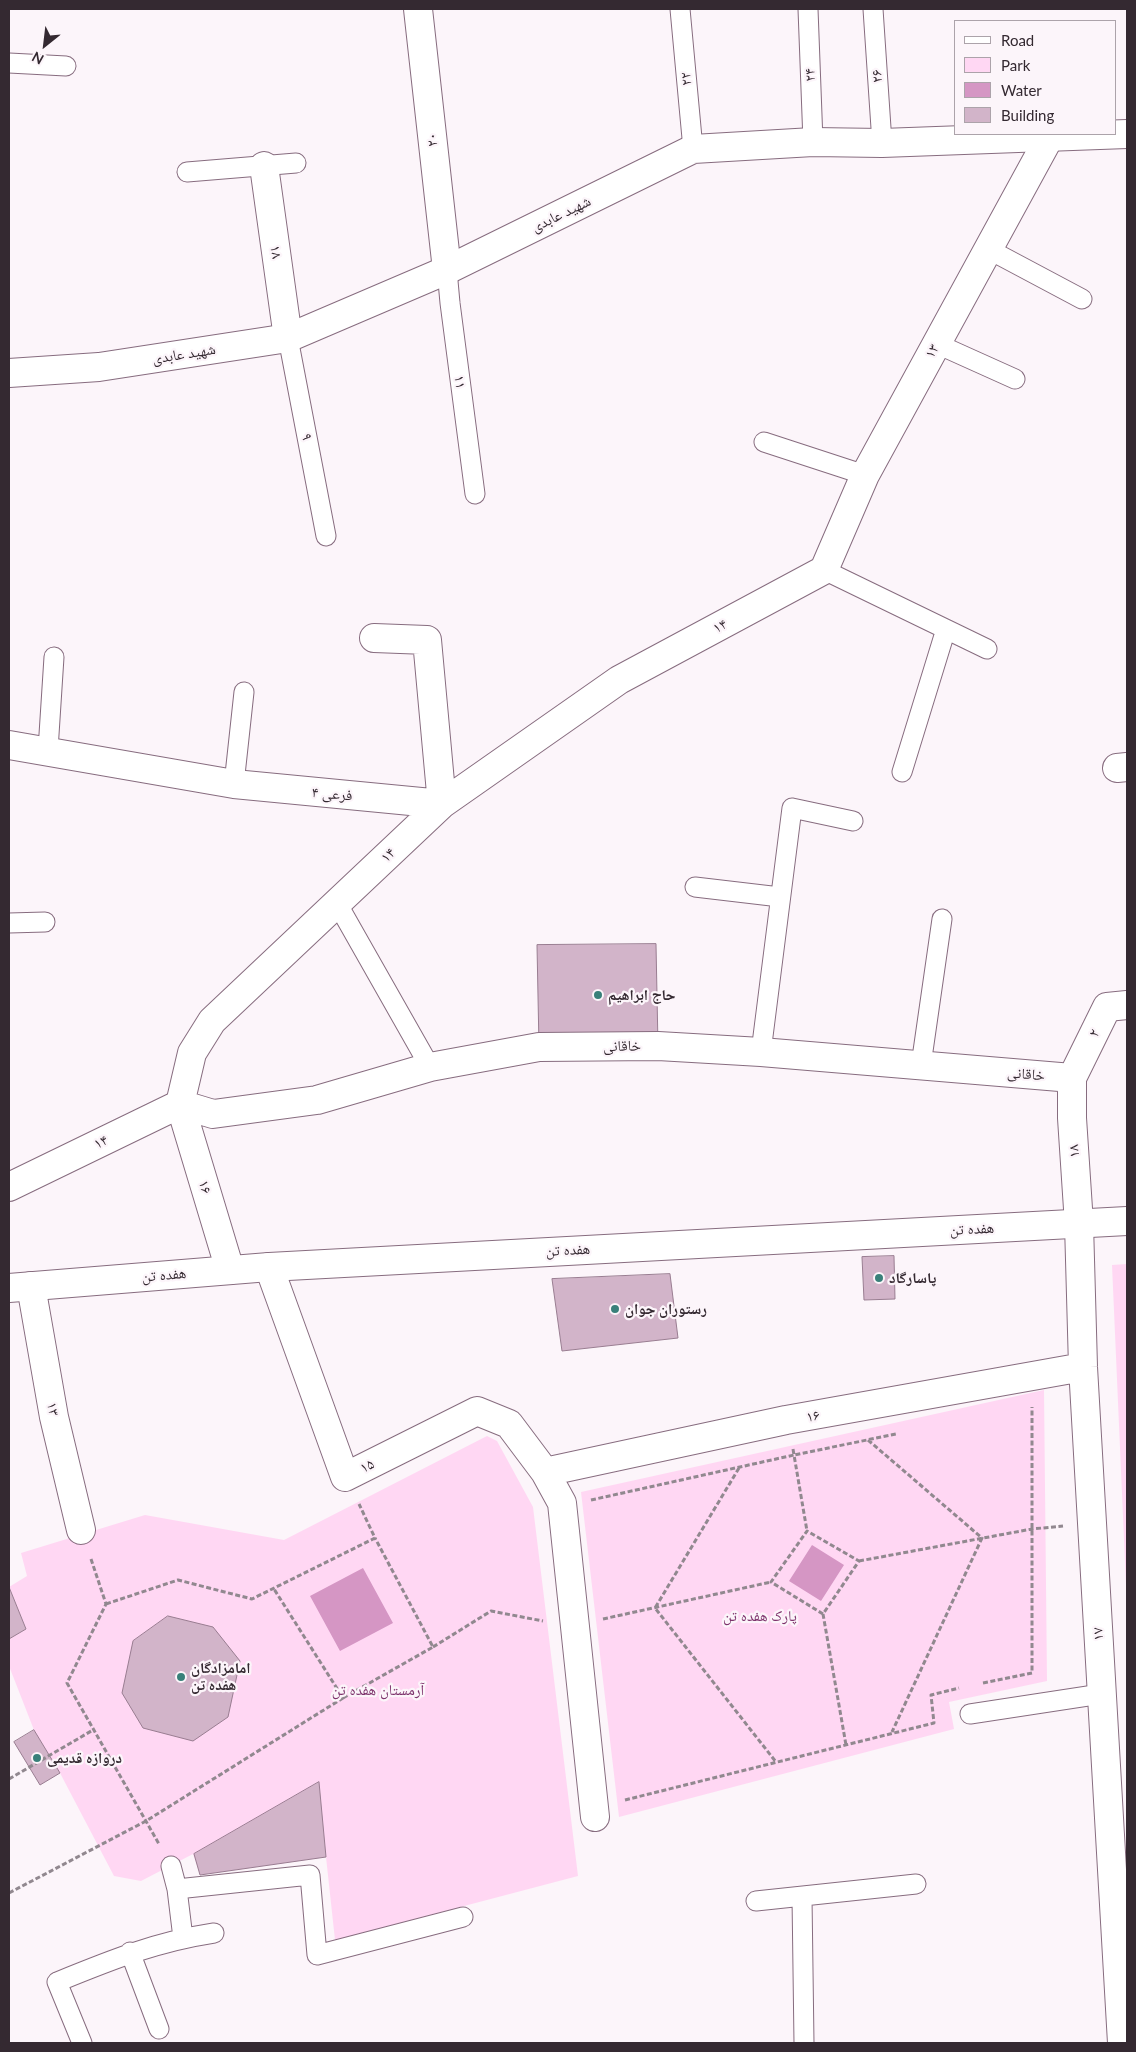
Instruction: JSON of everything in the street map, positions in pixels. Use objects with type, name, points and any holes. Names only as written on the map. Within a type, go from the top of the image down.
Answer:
[{"type":"street","name":"۲۰","points":[[418,9],[447,270]]},
{"type":"street","name":"شهید عابدی","points":[[9,373],[99,368],[288,338],[447,270],[693,149],[813,142],[882,143],[1088,135]]},
{"type":"street","name":"۱۳","points":[[824,570],[865,475],[1050,136]]},
{"type":"street","name":"۱۸","points":[[264,166],[288,338]]},
{"type":"street","name":"۱۴","points":[[9,1187],[180,1104],[192,1053],[212,1020],[442,804],[619,680],[824,570]]},
{"type":"street","points":[[374,638],[427,640],[442,804]]},
{"type":"street","name":"فرعی ۴","points":[[9,744],[234,784],[442,804]]},
{"type":"street","name":"۲","points":[[1072,1078],[1107,1007],[1127,1005]]},
{"type":"street","name":"خاقانی","points":[[180,1104],[213,1114],[317,1100],[430,1066],[539,1047],[658,1046],[761,1052],[1072,1078]]},
{"type":"street","name":"۱۸","points":[[1072,1078],[1072,1118],[1079,1224]]},
{"type":"street","name":"۱۶","points":[[180,1104],[230,1270]]},
{"type":"street","name":"هفده تن","points":[[20,1287],[269,1267],[1127,1221]]},
{"type":"street","name":"۱۷","points":[[1079,1224],[1083,1367],[1101,1694],[1123,2026]]},
{"type":"street","name":"۱۵","points":[[269,1267],[345,1477],[477,1411],[509,1424],[545,1472],[562,1503],[595,1817]]},
{"type":"street","name":"۱۳","points":[[20,1287],[81,1530]]},
{"type":"street","name":"۱۶","points":[[545,1472],[786,1420],[1083,1367]]},
{"type":"lane","name":"۲۲","points":[[680,9],[693,149]]},
{"type":"lane","name":"۲۴","points":[[808,9],[813,142]]},
{"type":"lane","name":"۲۶","points":[[872,9],[882,143]]},
{"type":"lane","points":[[9,63],[66,66]]},
{"type":"lane","points":[[187,172],[296,163]]},
{"type":"lane","points":[[988,249],[1082,299]]},
{"type":"lane","name":"۱۱","points":[[447,270],[475,494]]},
{"type":"lane","name":"۹","points":[[288,338],[326,536]]},
{"type":"lane","points":[[936,344],[1015,379]]},
{"type":"lane","points":[[764,442],[865,475]]},
{"type":"lane","points":[[824,570],[987,649]]},
{"type":"lane","points":[[902,772],[946,629]]},
{"type":"lane","points":[[48,750],[54,657]]},
{"type":"lane","points":[[234,784],[244,692]]},
{"type":"lane","points":[[761,1052],[792,808],[853,821]]},
{"type":"lane","points":[[695,888],[780,897]]},
{"type":"lane","points":[[337,903],[430,1066]]},
{"type":"lane","points":[[921,1065],[942,919]]},
{"type":"lane","points":[[9,923],[45,922]]},
{"type":"lane","points":[[970,1714],[1101,1694]]},
{"type":"lane","points":[[171,1866],[177,1889],[183,1938]]},
{"type":"lane","points":[[177,1889],[310,1875],[317,1955],[464,1917]]},
{"type":"lane","points":[[756,1901],[802,1898],[916,1884]]},
{"type":"lane","points":[[802,1898],[804,2043]]},
{"type":"lane","points":[[82,2043],[57,1982],[130,1952],[183,1938],[214,1934]]},
{"type":"lane","points":[[130,1952],[159,2029]]},
{"type":"path","points":[[977,1685],[1032,1673],[1032,1405]]},
{"type":"path","points":[[590,1500],[896,1434]]},
{"type":"path","points":[[868,1440],[982,1538]]},
{"type":"path","points":[[794,1455],[807,1531],[771,1582],[823,1614]]},
{"type":"path","points":[[738,1468],[655,1608],[776,1762]]},
{"type":"path","points":[[9,1893],[146,1821],[343,1698],[433,1647],[345,1477]]},
{"type":"path","points":[[807,1531],[859,1561],[1032,1529],[1092,1523]]},
{"type":"path","points":[[81,1530],[106,1604],[67,1683],[171,1866]]},
{"type":"path","points":[[106,1604],[178,1580],[252,1599],[375,1538]]},
{"type":"path","points":[[892,1733],[982,1538]]},
{"type":"path","points":[[846,1745],[823,1614],[859,1561]]},
{"type":"path","points":[[274,1589],[343,1698]]},
{"type":"path","points":[[602,1609],[605,1629]]},
{"type":"path","points":[[623,1791],[624,1800],[934,1723],[931,1694],[968,1687]]},
{"type":"path","points":[[9,1779],[94,1730]]},
{"type":"green space","points":[[1127,1264],[1127,1608],[1112,1265]]},
{"type":"green space","name":"پارک هفده تن","points":[[1044,1390],[1047,1681],[949,1702],[954,1729],[619,1817],[581,1492]]},
{"type":"green space","name":"آرمستان هفده تن","points":[[487,1436],[497,1441],[533,1507],[578,1876],[335,1940],[326,1857],[200,1875],[193,1854],[141,1881],[114,1876],[60,1773],[34,1730],[9,1666],[9,1639],[26,1629],[9,1587],[27,1576],[21,1553],[145,1515],[284,1540]]},
{"type":"water","points":[[812,1545],[844,1565],[821,1601],[789,1581]]},
{"type":"water","points":[[363,1568],[393,1623],[340,1651],[310,1596]]},
{"type":"building","name":"حاج ابراهیم","points":[[656,944],[658,1046],[539,1047],[537,945]]},
{"type":"building","name":"پاسارگاد","points":[[894,1256],[895,1299],[864,1300],[862,1257]]},
{"type":"building","name":"رستوران جوان","points":[[670,1274],[678,1338],[562,1351],[552,1279]]},
{"type":"building","points":[[9,1587],[26,1629],[9,1639]]},
{"type":"building","name":"امامزادگان هفده تن","points":[[168,1616],[213,1627],[240,1661],[228,1717],[193,1741],[143,1728],[122,1693],[133,1641]]},
{"type":"building","name":"دروازه قدیمی","points":[[34,1730],[60,1773],[40,1785],[14,1742]]},
{"type":"building","points":[[319,1782],[326,1857],[200,1875],[194,1854]]},
{"type":"place","name":"حاج ابراهیم","points":[[598,995]]},
{"type":"place","name":"پاسارگاد","points":[[879,1278]]},
{"type":"place","name":"رستوران جوان","points":[[615,1309]]},
{"type":"place","name":"امامزادگان هفده تن","points":[[181,1677]]},
{"type":"place","name":"دروازه قدیمی","points":[[37,1758]]}]
